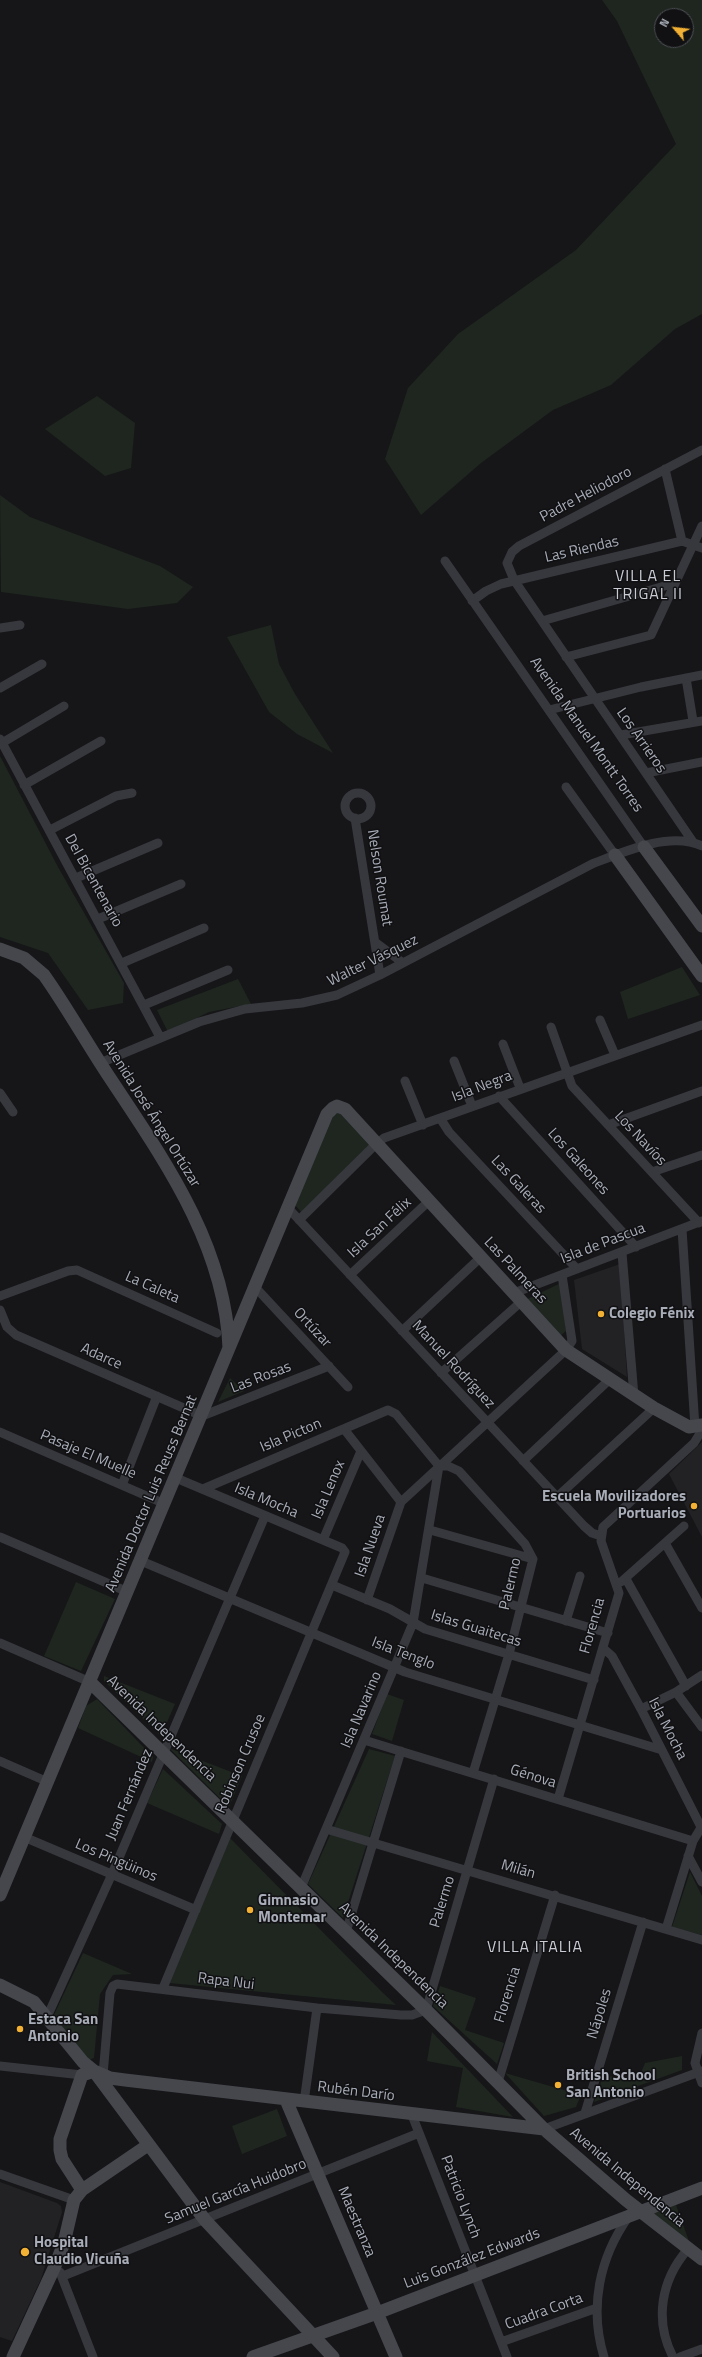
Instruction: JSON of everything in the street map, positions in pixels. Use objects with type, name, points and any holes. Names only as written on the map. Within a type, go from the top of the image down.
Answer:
[{"type":"street","name":"Padre Heliodoro","points":[[514,580],[507,563],[515,548],[702,450]]},
{"type":"street","points":[[664,469],[682,541]]},
{"type":"street","points":[[566,657],[651,635],[675,583],[698,546],[702,526]]},
{"type":"street","name":"Las Riendas","points":[[472,601],[492,587],[514,580],[682,541],[698,546]]},
{"type":"street","name":"Avenida Manuel Montt Torres","points":[[445,561],[644,847],[702,926]]},
{"type":"street","name":"Los Arrieros","points":[[514,580],[693,842]]},
{"type":"street","points":[[542,621],[675,583]]},
{"type":"street","points":[[0,628],[20,625]]},
{"type":"street","points":[[0,688],[42,664]]},
{"type":"street","points":[[549,710],[594,698],[702,675]]},
{"type":"street","points":[[621,735],[698,721],[686,678]]},
{"type":"street","points":[[1,741],[64,706]]},
{"type":"street","name":"Del Bicentenario","points":[[1,741],[122,963],[160,1037]]},
{"type":"street","points":[[24,785],[101,741]]},
{"type":"street","points":[[646,773],[702,762]]},
{"type":"street","points":[[566,787],[702,976]]},
{"type":"street","points":[[50,830],[116,796],[132,793]]},
{"type":"street","name":"Nelson Roumat","points":[[355,818],[380,975]]},
{"type":"street","name":"Walter Vásquez","points":[[100,1063],[199,1022],[245,1009],[302,1003],[328,998],[380,975],[592,864],[615,855],[664,841],[693,842]]},
{"type":"street","points":[[693,842],[702,846]]},
{"type":"street","points":[[76,878],[158,843]]},
{"type":"street","points":[[98,919],[181,884]]},
{"type":"street","points":[[122,963],[204,928]]},
{"type":"street","name":"Nelson Roumat","points":[[375,942],[403,963]]},
{"type":"street","name":"Avenida José Ángel Ortúzar","points":[[0,949],[24,958],[44,975],[165,1161],[202,1231],[213,1260],[222,1294],[229,1352]]},
{"type":"street","points":[[144,1005],[228,970]]},
{"type":"street","points":[[600,1020],[615,1055]]},
{"type":"street","name":"Isla Negra","points":[[299,1220],[376,1144],[384,1138],[702,1024]]},
{"type":"street","name":"Los Navíos","points":[[550,1027],[568,1071],[568,1078],[572,1086],[700,1222]]},
{"type":"street","points":[[503,1044],[520,1088]]},
{"type":"street","points":[[454,1061],[472,1106]]},
{"type":"street","points":[[405,1081],[422,1125]]},
{"type":"street","points":[[608,1125],[702,1091]]},
{"type":"street","points":[[0,1093],[13,1112]]},
{"type":"street","name":"Los Galeones","points":[[499,1096],[636,1247]]},
{"type":"street","name":"Avenida Doctor Luis Reuss Bernat","points":[[0,1895],[3,1879],[24,1837],[48,1782],[289,1209],[327,1114],[335,1106]]},
{"type":"street","name":"Las Palmeras","points":[[335,1106],[345,1110],[566,1350],[634,1396],[685,1426],[700,1427]]},
{"type":"street","name":"Las Galeras","points":[[440,1118],[449,1132],[577,1270]]},
{"type":"street","points":[[652,1172],[702,1155]]},
{"type":"street","name":"Isla San Félix","points":[[350,1275],[429,1201]]},
{"type":"street","name":"Manuel Rodríguez","points":[[289,1209],[588,1530],[601,1536]]},
{"type":"street","name":"Isla de Pascua","points":[[441,1373],[518,1297],[562,1275],[700,1222]]},
{"type":"street","points":[[601,1536],[606,1523],[694,1443],[700,1427],[682,1229]]},
{"type":"street","points":[[622,1253],[634,1396]]},
{"type":"street","points":[[402,1331],[481,1257]]},
{"type":"street","name":"La Caleta","points":[[0,1296],[74,1270],[80,1271],[217,1333]]},
{"type":"street","points":[[344,1429],[402,1502],[566,1350],[572,1341],[562,1275]]},
{"type":"street","name":"Ortúzar","points":[[256,1288],[348,1387]]},
{"type":"street","name":"Adarce","points":[[0,1310],[6,1327],[16,1335],[202,1416]]},
{"type":"street","name":"Las Rosas","points":[[202,1416],[329,1366]]},
{"type":"street","points":[[523,1461],[609,1380]]},
{"type":"street","points":[[122,1485],[157,1396]]},
{"type":"street","points":[[557,1497],[654,1408]]},
{"type":"street","name":"Isla Picton","points":[[203,1489],[385,1411],[390,1411],[396,1414],[440,1466]]},
{"type":"street","name":"Pasaje El Muelle","points":[[0,1432],[165,1504]]},
{"type":"street","name":"Isla Lenox","points":[[323,1540],[361,1451]]},
{"type":"street","name":"Isla Navarino","points":[[301,1888],[395,1667],[412,1623],[422,1578],[440,1466]]},
{"type":"street","name":"Palermo","points":[[440,1466],[448,1466],[460,1471],[525,1544],[533,1559],[509,1654],[473,1773]]},
{"type":"street","name":"Isla Mocha","points":[[176,1478],[344,1550]]},
{"type":"street","name":"Isla Nueva","points":[[367,1600],[402,1502]]},
{"type":"street","name":"Juan Fernández","points":[[47,2017],[112,1874],[265,1516]]},
{"type":"street","points":[[684,1526],[622,1582],[686,1686]]},
{"type":"street","points":[[430,1530],[533,1559]]},
{"type":"street","name":"Florencia","points":[[558,1799],[622,1582],[601,1536]]},
{"type":"street","points":[[0,1537],[128,1592]]},
{"type":"street","points":[[666,1543],[702,1608]]},
{"type":"street","name":"Robinson Crusoe","points":[[163,1988],[332,1585],[344,1550]]},
{"type":"street","name":"Isla Tenglo","points":[[141,1561],[405,1672],[662,1750]]},
{"type":"street","points":[[566,1621],[580,1576]]},
{"type":"street","points":[[422,1578],[608,1633]]},
{"type":"street","name":"Islas Guaitecas","points":[[332,1585],[390,1609],[424,1629],[594,1680]]},
{"type":"street","name":"Avenida Independencia","points":[[0,1643],[90,1682],[162,1754],[233,1820],[426,2010],[544,2129],[635,2213],[702,2259]]},
{"type":"street","name":"Isla Mocha","points":[[603,1648],[612,1656],[701,1826]]},
{"type":"street","points":[[641,1709],[676,1692],[702,1675]]},
{"type":"street","points":[[676,1692],[702,1727]]},
{"type":"street","name":"Génova","points":[[364,1740],[693,1841]]},
{"type":"street","points":[[346,1932],[374,1844],[401,1751]]},
{"type":"street","points":[[0,1761],[48,1782]]},
{"type":"street","name":"Palermo","points":[[426,2010],[494,1779]]},
{"type":"street","points":[[666,1929],[693,1841],[701,1826]]},
{"type":"street","name":"Milán","points":[[326,1829],[555,1895],[702,1940]]},
{"type":"street","name":"Los Pingüinos","points":[[24,1837],[196,1910]]},
{"type":"street","points":[[688,1856],[702,1882]]},
{"type":"street","name":"Florencia","points":[[498,2082],[555,1895]]},
{"type":"street","name":"Nápoles","points":[[585,2113],[643,1922]]},
{"type":"street","name":"Rapa Nui","points":[[93,2074],[111,1989],[117,1984],[163,1988],[317,2008],[401,2015],[412,2015],[426,2010]]},
{"type":"street","points":[[0,1985],[30,1999],[47,2017],[93,2074],[205,2220],[333,2357]]},
{"type":"street","points":[[304,2102],[317,2008]]},
{"type":"street","points":[[702,2032],[695,2057],[702,2083]]},
{"type":"street","name":"Rubén Darío","points":[[0,2066],[93,2074],[120,2080],[412,2115],[544,2129],[700,2072]]},
{"type":"street","points":[[78,2195],[62,2159],[60,2139],[93,2074]]},
{"type":"street","name":"Maestranza","points":[[286,2100],[319,2174],[396,2357]]},
{"type":"street","name":"Patricio Lynch","points":[[412,2115],[507,2357]]},
{"type":"street","name":"Samuel García Huidobro","points":[[59,2271],[205,2220],[419,2133]]},
{"type":"street","points":[[13,2357],[59,2271],[64,2243],[78,2195],[148,2145]]},
{"type":"street","points":[[0,2174],[78,2195]]},
{"type":"street","name":"Luis González Edwards","points":[[253,2357],[476,2276],[702,2188]]},
{"type":"street","points":[[604,2357],[598,2328],[597,2308],[599,2288],[605,2262],[615,2237],[635,2213]]},
{"type":"street","points":[[673,2357],[664,2333],[662,2305],[670,2275],[688,2249]]},
{"type":"street","points":[[59,2271],[93,2357]]},
{"type":"street","name":"Cuadra Corta","points":[[501,2342],[597,2308]]},
{"type":"street","points":[[680,2357],[702,2349]]},
{"type":"shaded area","points":[[602,0],[702,0],[702,314],[675,329],[611,385],[553,410],[481,463],[421,515],[385,459],[408,388],[458,334],[576,250],[676,144],[617,21]]},
{"type":"shaded area","points":[[97,396],[135,423],[131,468],[105,476],[45,429]]},
{"type":"shaded area","points":[[0,495],[30,517],[160,566],[193,587],[177,603],[128,609],[1,592]]},
{"type":"shaded area","points":[[271,625],[279,664],[295,694],[333,753],[297,734],[269,712],[227,637]]},
{"type":"shaded area","points":[[0,756],[58,867],[124,983],[123,1003],[88,1010],[48,953],[0,937]]},
{"type":"shaded area","points":[[682,967],[700,995],[628,1019],[620,992]]},
{"type":"shaded area","points":[[238,979],[251,1004],[209,1012],[168,1032],[157,1010]]},
{"type":"shaded area","points":[[340,1112],[372,1145],[302,1213],[295,1205],[334,1114]]},
{"type":"shaded area","name":"Colegio Fénix","points":[[620,1264],[627,1377],[582,1349],[574,1280]]},
{"type":"shaded area","points":[[561,1283],[566,1331],[559,1337],[525,1300]]},
{"type":"shaded area","points":[[230,1378],[244,1391],[218,1402]]},
{"type":"shaded area","name":"Escuela Movilizadores Portuarios","points":[[702,1442],[702,1537],[669,1474]]},
{"type":"shaded area","points":[[76,1582],[115,1599],[81,1671],[44,1656]]},
{"type":"shaded area","points":[[104,1676],[175,1704],[161,1736],[104,1681]]},
{"type":"shaded area","points":[[387,1694],[404,1700],[392,1741],[372,1734]]},
{"type":"shaded area","points":[[97,1699],[153,1757],[152,1762],[78,1728],[86,1706]]},
{"type":"shaded area","points":[[169,1748],[242,1776],[229,1807]]},
{"type":"shaded area","points":[[369,1749],[395,1756],[343,1918],[308,1884]]},
{"type":"shaded area","points":[[163,1769],[222,1824],[219,1834],[147,1803]]},
{"type":"shaded area","name":"Gimnasio Montemar","points":[[230,1838],[382,1992],[396,2005],[169,1983]]},
{"type":"shaded area","points":[[690,1872],[702,1896],[702,1935],[672,1927]]},
{"type":"shaded area","points":[[83,1953],[132,1974],[113,1975],[100,1994],[94,2058],[89,2060],[52,2019]]},
{"type":"shaded area","points":[[440,1986],[476,1998],[465,2030],[504,2043],[497,2064],[433,2006]]},
{"type":"shaded area","points":[[432,2032],[513,2117],[456,2107],[463,2068],[427,2061]]},
{"type":"shaded area","points":[[682,2056],[682,2070],[594,2102],[603,2076],[625,2077],[640,2075],[645,2063]]},
{"type":"shaded area","points":[[505,2073],[581,2095],[576,2107],[544,2116]]},
{"type":"shaded area","points":[[277,2109],[287,2136],[242,2154],[232,2126]]},
{"type":"shaded area","name":"Hospital Claudio Vicuña","points":[[0,2182],[57,2203],[61,2206],[62,2212],[41,2279],[12,2341],[0,2337]]},
{"type":"shaded area","points":[[676,2205],[690,2244],[649,2213]]},
{"type":"place","name":"Colegio Fénix","points":[[601,1314]]},
{"type":"place","name":"Escuela Movilizadores Portuarios","points":[[694,1506]]},
{"type":"place","name":"Gimnasio Montemar","points":[[250,1910]]},
{"type":"place","name":"Estaca San Antonio","points":[[20,2029]]},
{"type":"place","name":"British School San Antonio","points":[[558,2085]]},
{"type":"place","name":"Hospital Claudio Vicuña","points":[[25,2252]]},
{"type":"district","name":"VILLA EL TRIGAL II","points":[[648,586]]},
{"type":"district","name":"VILLA ITALIA","points":[[535,1948]]}]
